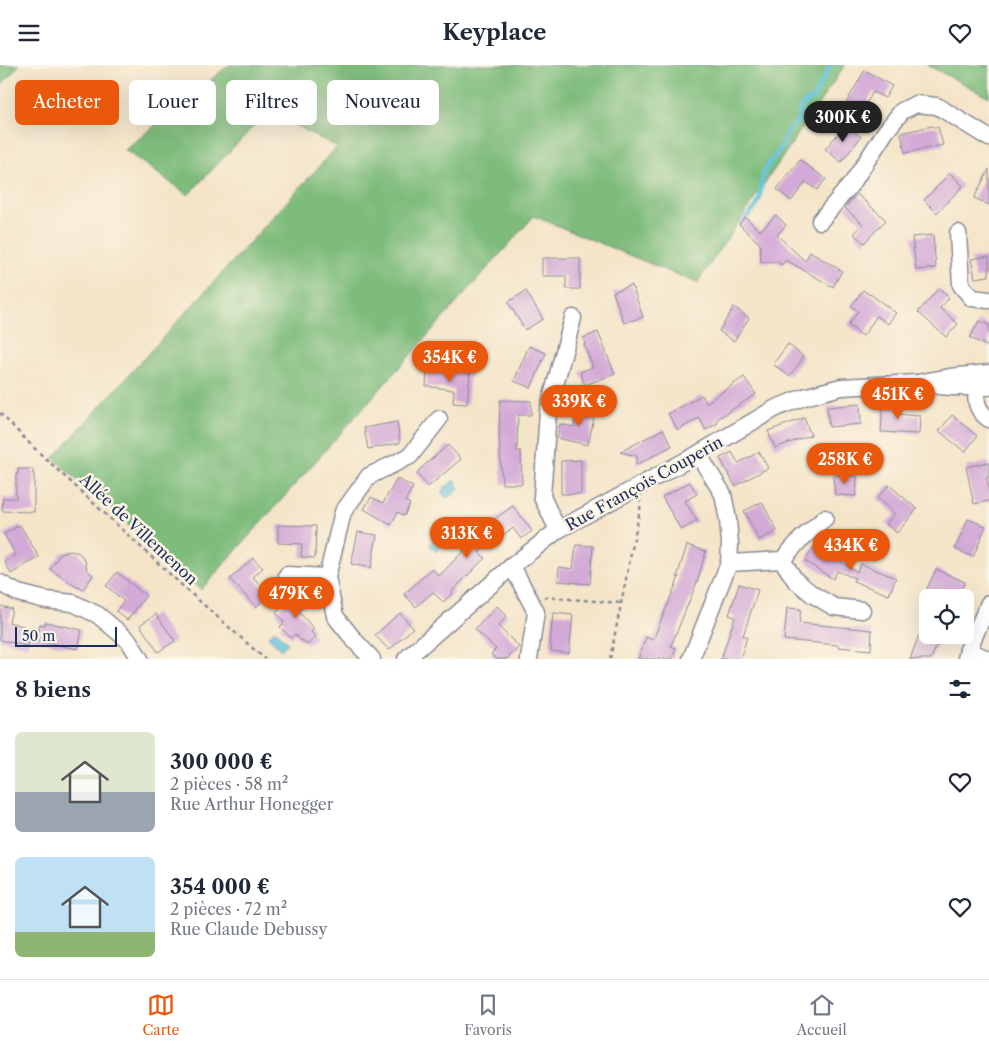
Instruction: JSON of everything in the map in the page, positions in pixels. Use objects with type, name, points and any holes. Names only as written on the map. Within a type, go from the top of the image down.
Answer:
[{"type":"street","points":[[820,221],[853,182],[886,131],[902,111],[916,104],[937,106],[989,138]]},
{"type":"street","points":[[958,233],[960,285],[972,298],[989,301]]},
{"type":"street","points":[[558,530],[542,497],[548,411],[573,318]]},
{"type":"street","points":[[986,381],[976,397],[978,407],[989,419]]},
{"type":"street","name":"Rue François Couperin","points":[[406,659],[512,567],[558,530],[698,455],[776,408],[804,397],[841,387],[917,383],[950,387],[986,381]]},
{"type":"street","points":[[372,659],[335,616],[327,577],[343,512],[369,476],[410,456],[439,419]]},
{"type":"street","points":[[691,659],[729,563],[730,545],[723,494],[698,455]]},
{"type":"street","points":[[729,563],[782,560],[800,540],[825,518]]},
{"type":"street","points":[[782,560],[795,580],[812,594],[834,607],[862,610]]},
{"type":"street","points":[[512,567],[536,612],[529,659]]},
{"type":"street","points":[[287,575],[327,577]]},
{"type":"street","points":[[0,583],[18,593],[46,600],[73,603],[98,615],[129,641],[140,659]]},
{"type":"street","points":[[988,659],[967,654],[989,603]]},
{"type":"path","name":"Allée de Villemenon","points":[[0,413],[31,445],[173,577],[266,659]]},
{"type":"path","points":[[610,659],[641,504],[636,488]]},
{"type":"path","points":[[528,596],[622,603]]},
{"type":"green space","points":[[0,65],[19,65],[0,87]]},
{"type":"green space","points":[[229,65],[845,65],[697,283],[534,216],[201,590],[53,458],[337,147],[295,125],[317,125],[317,80],[226,80],[226,125],[255,125],[188,195],[125,150],[156,125],[216,125],[216,80],[211,80]]},
{"type":"green space","points":[[927,65],[989,65],[989,97]]},
{"type":"water","points":[[452,481],[456,481],[459,487],[454,494],[446,498],[442,493]]},
{"type":"water","points":[[442,531],[449,532],[450,538],[436,552],[429,545]]},
{"type":"water","points":[[275,630],[288,643],[281,650],[268,636]]},
{"type":"building","points":[[865,70],[892,86],[885,98],[873,92],[861,112],[846,103]]},
{"type":"building","points":[[846,124],[861,137],[841,162],[825,149]]},
{"type":"building","points":[[932,126],[938,127],[943,145],[905,153],[901,133]]},
{"type":"building","points":[[800,160],[826,179],[817,190],[806,182],[791,201],[777,189]]},
{"type":"building","points":[[989,169],[989,205],[974,198]]},
{"type":"building","points":[[950,173],[963,186],[937,213],[924,200]]},
{"type":"building","points":[[857,194],[886,220],[864,243],[854,234],[863,224],[845,208]]},
{"type":"building","points":[[776,215],[786,225],[777,235],[805,261],[810,252],[842,271],[833,287],[786,260],[781,265],[778,262],[761,262],[760,244],[739,224],[745,217],[760,231]]},
{"type":"building","points":[[933,235],[936,268],[916,270],[912,237]]},
{"type":"building","points":[[989,256],[989,276],[975,278],[971,259]]},
{"type":"building","points":[[542,258],[580,258],[580,289],[566,289],[566,276],[542,276]]},
{"type":"building","points":[[632,285],[643,317],[624,323],[613,292]]},
{"type":"building","points":[[939,288],[949,298],[940,308],[958,324],[946,337],[918,312]]},
{"type":"building","points":[[863,290],[896,313],[888,324],[877,316],[863,336],[848,325],[858,311],[851,306]]},
{"type":"building","points":[[526,291],[543,319],[525,330],[508,302]]},
{"type":"building","points":[[734,307],[749,318],[734,341],[719,331]]},
{"type":"building","points":[[979,321],[989,325],[989,347],[970,338]]},
{"type":"building","points":[[598,332],[615,374],[585,385],[580,372],[593,367],[583,338]]},
{"type":"building","points":[[788,344],[803,356],[800,363],[789,376],[773,364]]},
{"type":"building","points":[[529,346],[546,353],[531,388],[514,381]]},
{"type":"building","points":[[427,369],[470,373],[467,404],[453,403],[454,390],[426,386]]},
{"type":"building","points":[[744,377],[756,394],[716,420],[718,423],[706,430],[699,418],[678,430],[668,414],[702,395],[706,403]]},
{"type":"building","points":[[500,400],[531,401],[531,415],[518,415],[517,451],[521,451],[522,484],[502,484],[499,436]]},
{"type":"building","points":[[883,400],[897,401],[896,414],[920,416],[919,434],[881,432]]},
{"type":"building","points":[[860,404],[861,424],[829,427],[827,407]]},
{"type":"building","points":[[579,405],[596,408],[588,445],[557,438],[560,424],[574,427]]},
{"type":"building","points":[[952,415],[977,436],[965,452],[939,431]]},
{"type":"building","points":[[804,418],[811,435],[775,448],[768,431]]},
{"type":"building","points":[[397,422],[400,443],[368,449],[364,428]]},
{"type":"building","points":[[663,429],[672,446],[636,465],[637,456],[620,452]]},
{"type":"building","points":[[448,445],[461,459],[428,487],[417,474],[419,470]]},
{"type":"building","points":[[732,452],[738,463],[759,452],[768,468],[735,486],[720,458]]},
{"type":"building","points":[[581,460],[581,494],[561,494],[561,461]]},
{"type":"building","points":[[989,462],[989,477],[987,477],[989,501],[974,504],[966,467]]},
{"type":"building","points":[[18,469],[33,469],[34,512],[2,511],[3,498],[16,498],[16,474],[18,474]]},
{"type":"building","points":[[833,475],[857,476],[856,496],[835,495]]},
{"type":"building","points":[[397,479],[413,487],[405,501],[410,504],[404,516],[398,512],[391,525],[364,509],[371,497],[383,503]]},
{"type":"building","points":[[690,482],[697,494],[685,501],[697,521],[681,530],[662,497]]},
{"type":"building","points":[[889,485],[917,509],[897,533],[886,524],[895,514],[877,498]]},
{"type":"building","points":[[762,502],[777,531],[759,540],[744,511]]},
{"type":"building","points":[[513,506],[532,531],[521,539],[513,528],[479,552],[485,558],[443,602],[433,592],[416,607],[404,594],[432,569],[439,576],[481,533],[479,530]]},
{"type":"building","points":[[968,519],[986,526],[973,557],[955,549]]},
{"type":"building","points":[[20,525],[39,557],[11,574],[5,562],[16,555],[4,534]]},
{"type":"building","points":[[278,525],[316,526],[315,558],[301,557],[302,544],[278,543]]},
{"type":"building","points":[[358,532],[377,535],[371,568],[351,564]]},
{"type":"building","points":[[576,545],[593,546],[590,584],[558,581],[559,567],[573,569]]},
{"type":"building","points":[[687,545],[706,551],[697,582],[671,646],[676,648],[672,659],[638,659],[646,637],[653,640],[679,577],[677,577]]},
{"type":"building","points":[[815,545],[857,572],[861,564],[896,578],[889,595],[853,581],[855,578],[837,571],[833,579],[805,561]]},
{"type":"building","points":[[77,552],[82,556],[87,570],[93,575],[83,590],[50,569],[61,553]]},
{"type":"building","points":[[253,558],[263,568],[253,577],[269,595],[256,607],[230,579]]},
{"type":"building","points":[[936,569],[965,582],[962,589],[927,589]]},
{"type":"building","points":[[117,572],[146,596],[127,620],[116,611],[124,601],[106,586]]},
{"type":"building","points":[[739,584],[758,590],[743,636],[747,637],[740,659],[721,659],[735,617],[729,615]]},
{"type":"building","points":[[298,591],[308,602],[298,611],[314,629],[311,632],[316,637],[307,645],[295,634],[291,638],[280,627],[284,622],[276,613]]},
{"type":"building","points":[[0,606],[12,609],[9,622],[39,631],[40,624],[45,625],[45,622],[82,630],[78,649],[29,639],[27,646],[0,640]]},
{"type":"building","points":[[497,606],[507,616],[498,626],[519,647],[507,659],[496,659],[491,654],[496,649],[475,629]]},
{"type":"building","points":[[787,608],[801,609],[799,623],[872,630],[871,650],[784,640]]},
{"type":"building","points":[[400,613],[413,628],[389,650],[375,635]]},
{"type":"building","points":[[553,613],[573,615],[569,653],[551,651]]},
{"type":"building","points":[[156,614],[175,641],[158,652],[140,625]]},
{"type":"building","points":[[919,635],[919,644],[937,644],[931,659],[910,659]]},
{"type":"waterway","points":[[743,221],[756,207],[760,198],[763,173],[782,146],[788,131],[797,122],[802,105],[813,98],[831,65]]}]
